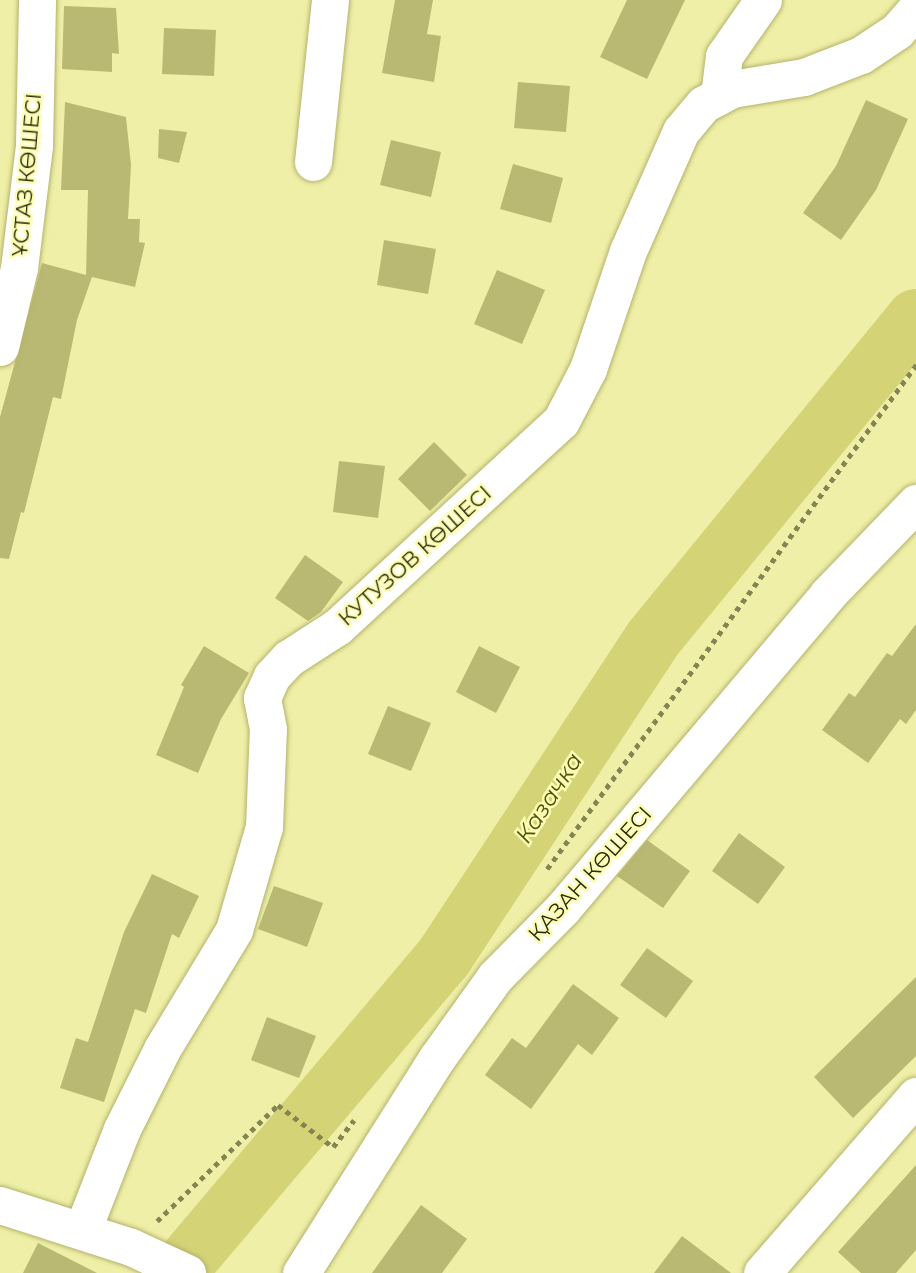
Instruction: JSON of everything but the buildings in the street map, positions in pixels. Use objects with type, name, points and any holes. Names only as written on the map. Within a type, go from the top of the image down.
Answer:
[{"type":"street","name":"ҰСТАЗ КӨШЕСІ","points":[[0,347],[19,268],[34,145],[37,0]]},
{"type":"street","points":[[313,162],[330,0]]},
{"type":"street","points":[[719,96],[724,56],[763,0]]},
{"type":"street","name":"КУТУЗОВ КӨШЕСІ","points":[[82,1231],[122,1129],[162,1049],[234,930],[264,827],[268,729],[262,698],[272,676],[289,658],[337,627],[561,421],[588,369],[628,251],[681,131],[704,104],[732,89],[804,77],[861,55],[897,31],[916,9]]},
{"type":"street","name":"ҚАЗАН КӨШЕСІ","points":[[301,1273],[437,1058],[495,977],[564,908],[828,594],[916,503]]},
{"type":"street","points":[[762,1273],[916,1096]]},
{"type":"street","points":[[0,1205],[137,1249],[187,1273]]},
{"type":"path","points":[[538,881],[916,365]]},
{"type":"path","points":[[137,1249],[278,1105],[333,1147],[359,1113]]},
{"type":"waterway","name":"Казачка","points":[[177,1273],[444,957],[652,640],[916,318]]}]
